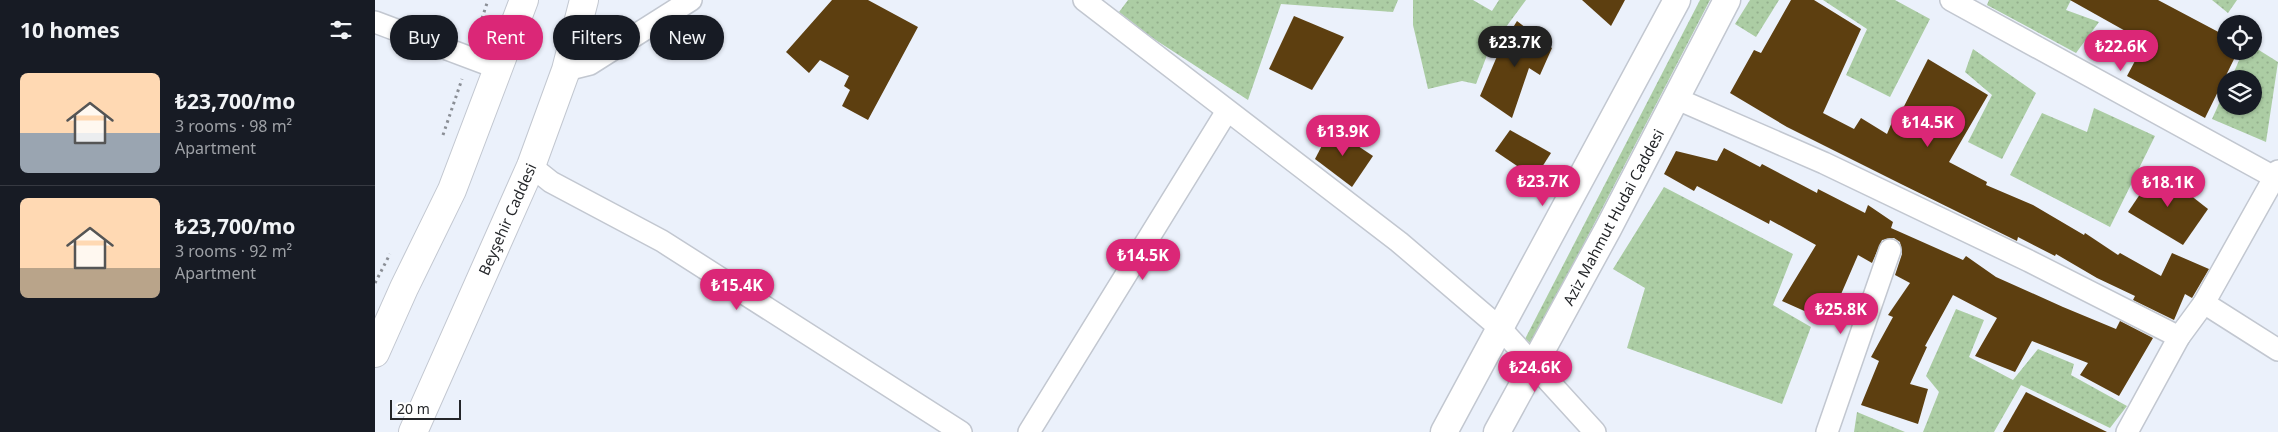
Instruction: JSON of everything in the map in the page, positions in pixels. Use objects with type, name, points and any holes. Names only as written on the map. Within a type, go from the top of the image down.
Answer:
[{"type":"highway","points":[[375,353],[404,288],[452,190],[500,69],[524,0]]},
{"type":"highway","name":"Beyşehir Caddesi","points":[[413,432],[531,166],[566,70],[584,0]]},
{"type":"highway","points":[[375,324],[404,288]]},
{"type":"street","points":[[566,70],[590,64],[691,0]]},
{"type":"street","points":[[1084,0],[1399,242],[1501,329],[1595,432]]},
{"type":"street","points":[[1443,432],[1501,329],[1677,0]]},
{"type":"street","name":"Aziz Mahmut Hudai Caddesi","points":[[1497,432],[1608,229],[1727,0]]},
{"type":"street","points":[[1951,0],[2276,174],[2204,303],[2179,337],[2127,432]]},
{"type":"street","points":[[375,22],[468,58]]},
{"type":"street","points":[[475,60],[500,69]]},
{"type":"street","points":[[1675,98],[1833,167],[2029,261],[2179,337]]},
{"type":"street","points":[[1029,432],[1227,111]]},
{"type":"street","points":[[531,166],[551,182],[662,241],[961,432]]},
{"type":"street","points":[[1827,432],[1890,250]]},
{"type":"street","points":[[2204,303],[2278,350]]},
{"type":"path","points":[[483,15],[488,0]]},
{"type":"path","points":[[442,140],[468,60]]},
{"type":"path","points":[[375,283],[393,247]]},
{"type":"green space","points":[[1128,0],[1398,0],[1393,12],[1281,4],[1248,100],[1151,37],[1119,12]]},
{"type":"green space","points":[[1413,0],[1473,0],[1492,11],[1499,0],[1526,0],[1489,50],[1476,84],[1462,81],[1428,89],[1413,25]]},
{"type":"green space","points":[[1700,0],[1710,0],[1532,344],[1525,339]]},
{"type":"green space","points":[[1750,0],[1779,0],[1756,37],[1735,24]]},
{"type":"green space","points":[[1823,0],[1895,0],[1930,19],[1890,97],[1846,75],[1867,29]]},
{"type":"green space","points":[[1989,0],[2071,0],[2066,10],[2099,22],[2076,53],[1987,5]]},
{"type":"green space","points":[[2212,0],[2237,0],[2228,13]]},
{"type":"green space","points":[[1973,49],[2036,93],[2002,159],[1968,142],[1992,95],[1965,72]]},
{"type":"green space","points":[[2262,52],[2278,62],[2266,142],[2212,119],[2217,108],[2217,115],[2262,115],[2262,70],[2235,70],[2239,60],[2262,60]]},
{"type":"green space","points":[[2094,108],[2155,136],[2110,227],[2010,175],[2042,113],[2087,132]]},
{"type":"green space","points":[[1664,187],[1793,254],[1773,305],[1811,327],[1782,404],[1627,348],[1645,288],[1613,269]]},
{"type":"green space","points":[[1956,309],[1984,320],[1969,357],[2013,380],[2038,349],[2074,364],[2071,375],[2127,406],[2110,428],[2021,385],[1994,432],[1923,432],[1939,392],[1926,376]]},
{"type":"green space","points":[[1857,412],[1905,432],[1854,432]]},
{"type":"building","points":[[832,0],[868,0],[918,27],[868,120],[842,106],[850,90],[844,86],[849,76],[820,60],[809,73],[786,52]]},
{"type":"building","points":[[1582,0],[1625,0],[1611,26]]},
{"type":"building","points":[[1791,0],[1814,0],[1861,29],[1823,113],[1854,129],[1861,118],[1887,134],[1892,122],[1895,124],[1928,59],[1988,95],[1949,162],[1987,182],[1986,185],[2033,205],[2084,235],[2085,233],[2118,255],[2120,253],[2161,276],[2172,253],[2209,269],[2192,298],[2185,294],[2174,320],[2133,300],[2135,296],[2097,278],[2056,254],[2055,256],[2018,237],[2017,241],[1901,184],[1787,127],[1730,93],[1754,50],[1761,53]]},
{"type":"building","points":[[2070,0],[2158,0],[2217,31],[2217,60],[2234,60],[2229,70],[2217,70],[2217,94],[2205,118],[2127,76],[2145,42]]},
{"type":"building","points":[[1294,16],[1344,37],[1312,90],[1269,69]]},
{"type":"building","points":[[1517,21],[1552,48],[1540,75],[1529,68],[1512,118],[1480,96],[1501,47]]},
{"type":"building","points":[[1331,128],[1373,156],[1352,187],[1315,159]]},
{"type":"building","points":[[1510,130],[1551,153],[1535,178],[1495,151]]},
{"type":"building","points":[[1724,148],[1760,167],[1762,164],[1817,193],[1818,189],[1865,213],[1868,205],[1893,222],[1891,228],[1963,260],[1966,256],[1996,277],[2063,307],[2116,329],[2120,321],[2153,338],[2119,396],[2080,375],[2088,363],[2032,341],[2015,372],[1975,356],[1997,318],[1953,295],[1925,346],[1927,347],[1910,384],[1928,389],[1918,424],[1861,405],[1879,361],[1871,357],[1893,317],[1888,315],[1910,283],[1895,275],[1902,254],[1900,242],[1894,238],[1882,240],[1872,263],[1858,255],[1829,322],[1782,301],[1816,245],[1770,220],[1769,224],[1697,186],[1694,191],[1664,174],[1676,151],[1717,161]]},
{"type":"building","points":[[2157,169],[2208,209],[2183,245],[2128,212]]},
{"type":"building","points":[[2026,392],[2107,432],[2003,432]]}]
